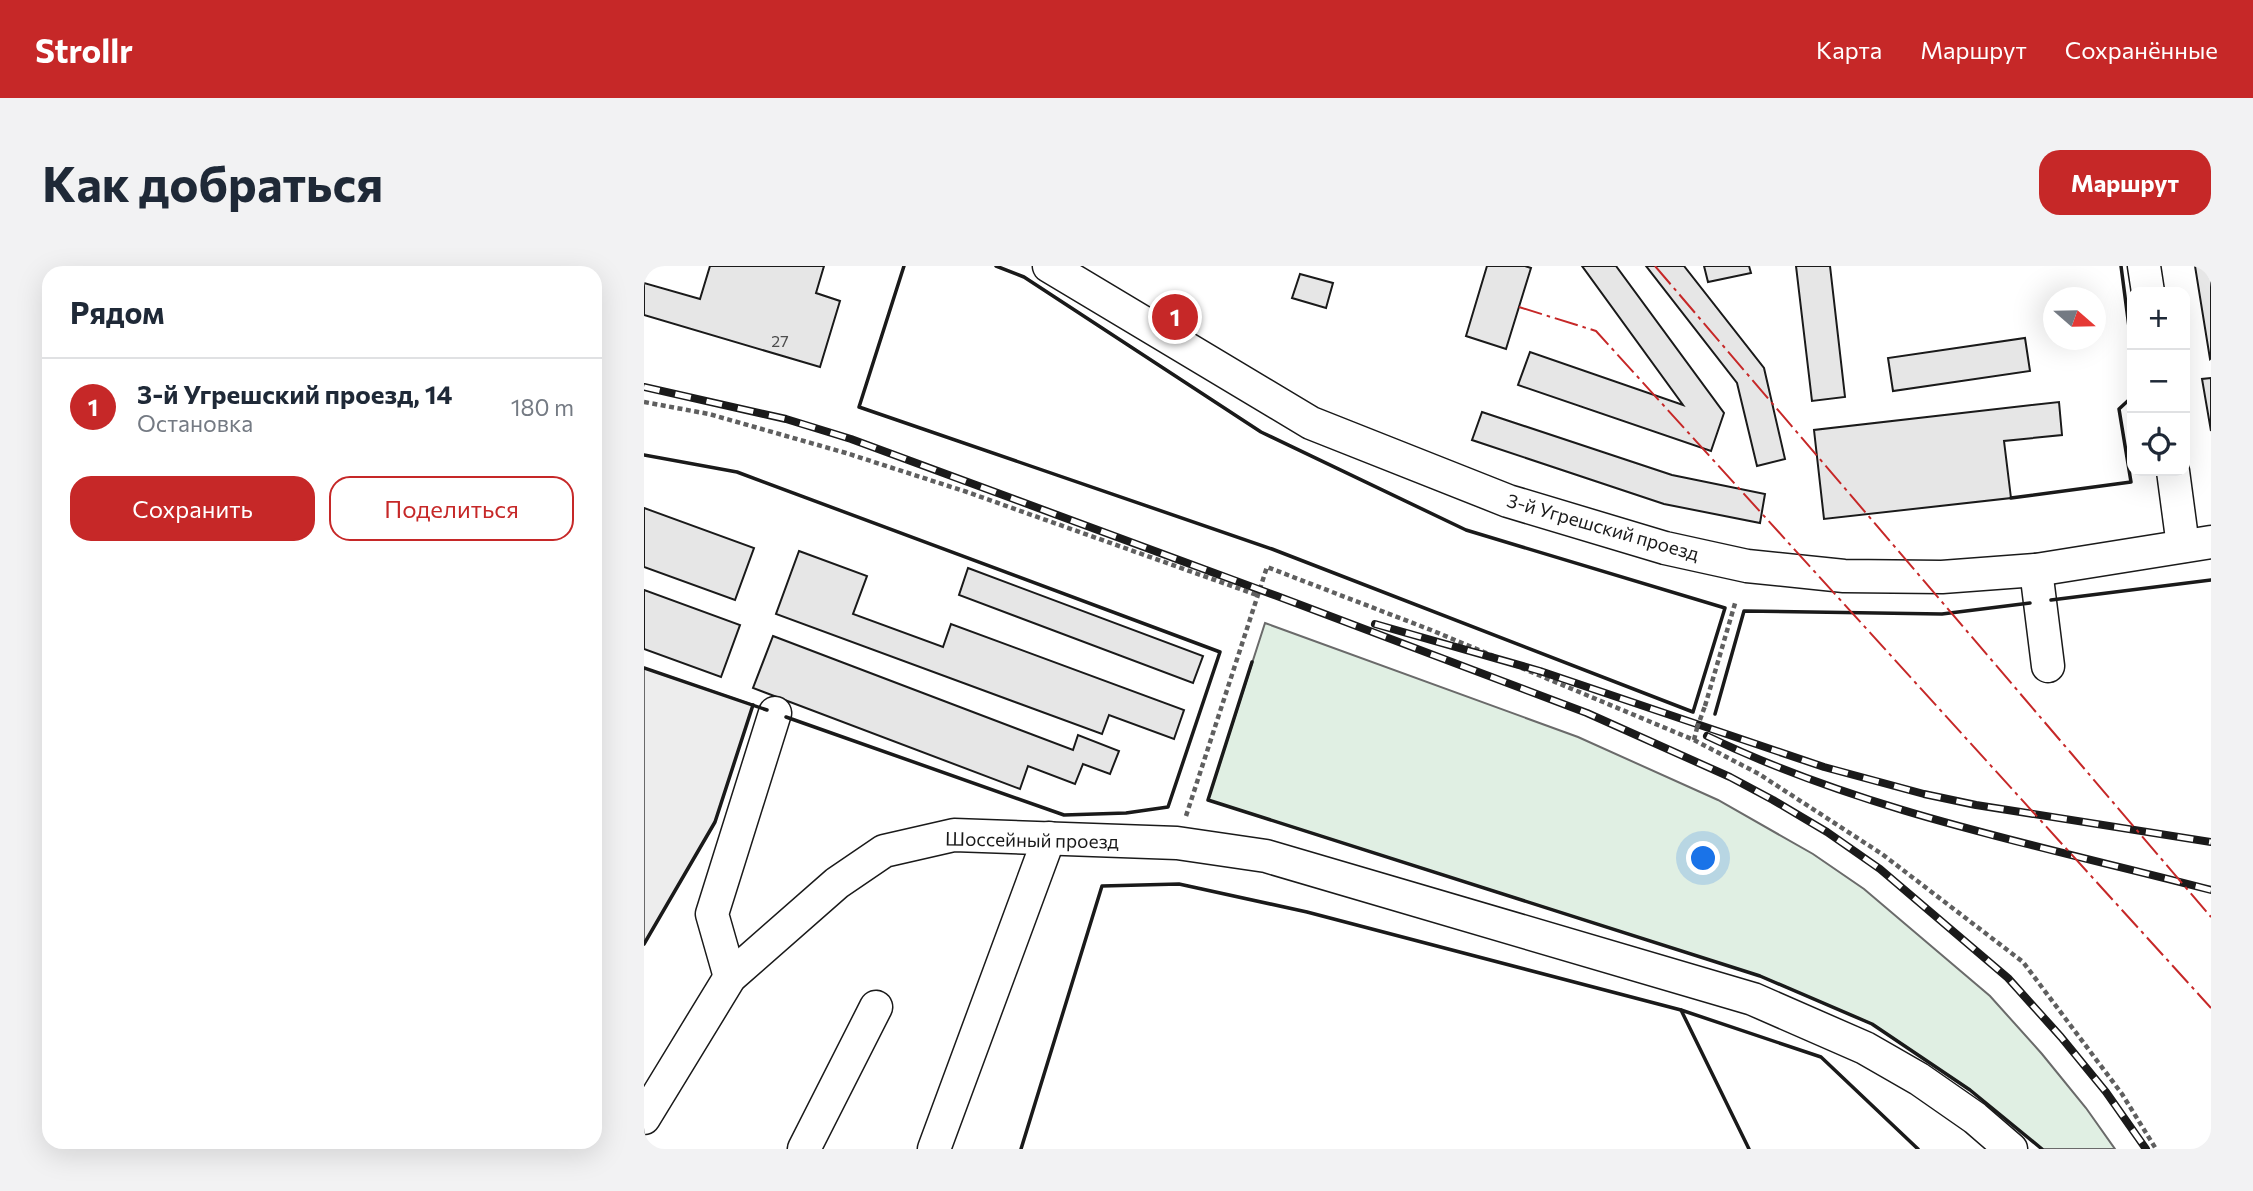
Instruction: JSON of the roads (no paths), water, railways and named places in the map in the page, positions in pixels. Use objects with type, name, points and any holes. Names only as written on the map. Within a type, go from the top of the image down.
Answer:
[{"type":"street","name":"3-й Угрешский проезд","points":[[1049,266],[1311,423],[1508,501],[1665,548],[1747,566],[1844,576],[1942,577],[2036,570],[2197,544]]},
{"type":"street","points":[[2144,266],[2147,287]]},
{"type":"street","points":[[2175,476],[2197,544]]},
{"type":"street","points":[[2036,570],[2048,666]]},
{"type":"street","points":[[730,977],[712,914],[775,713]]},
{"type":"street","name":"Шоссейный проезд","points":[[644,1118],[730,977],[837,883],[884,851],[954,835],[1177,843],[1266,856],[1753,999],[1865,1048],[1919,1079],[1975,1118],[2011,1149]]},
{"type":"street","points":[[934,1149],[1049,838]]},
{"type":"street","points":[[804,1149],[876,1007]]},
{"type":"railway","points":[[644,387],[786,419],[851,439],[1587,713],[1730,777],[1827,832],[1880,869],[2008,978],[2106,1092],[2146,1149]]},
{"type":"railway","points":[[1375,624],[1540,671],[1824,767],[1924,794],[1976,805],[2211,842]]},
{"type":"railway","points":[[1707,736],[1767,763],[1891,807],[2211,890]]},
{"type":"place","name":"3-й Угрешский проезд, 14","points":[[1175,317]]}]
